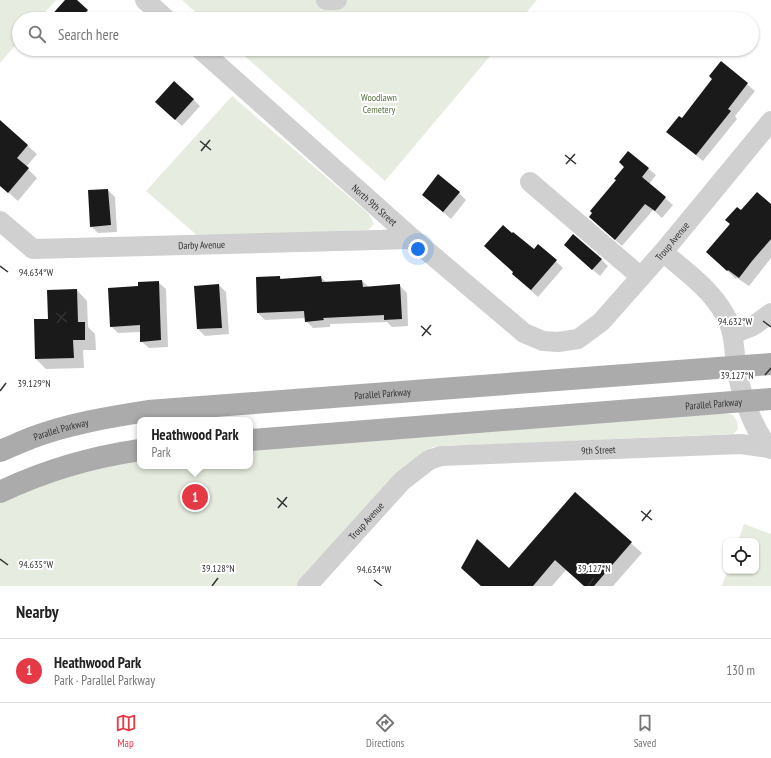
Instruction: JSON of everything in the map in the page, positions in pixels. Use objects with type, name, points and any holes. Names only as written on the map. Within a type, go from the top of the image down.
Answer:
[{"type":"main road","name":"Parallel Parkway","points":[[0,451],[32,437],[68,427],[148,410],[771,364]]},
{"type":"main road","name":"Parallel Parkway","points":[[253,440],[771,399]]},
{"type":"main road","points":[[0,492],[51,471],[86,461],[137,451]]},
{"type":"street","points":[[145,0],[158,12]]},
{"type":"street","points":[[326,0],[337,0]]},
{"type":"street","name":"North 9th Street","points":[[208,56],[413,239],[524,333],[544,341],[558,342]]},
{"type":"street","name":"Troup Avenue","points":[[558,342],[578,339],[601,322],[663,252],[771,121]]},
{"type":"street","points":[[530,182],[641,277]]},
{"type":"street","name":"Darby Avenue","points":[[0,221],[33,249],[413,239]]},
{"type":"street","points":[[663,252],[696,280],[726,315],[733,334],[736,367],[746,401],[757,429],[770,449]]},
{"type":"street","points":[[733,334],[753,326],[771,313]]},
{"type":"street","name":"9th Street","points":[[429,460],[441,456],[741,444],[770,449]]},
{"type":"street","name":"Troup Avenue","points":[[308,586],[402,481],[429,460]]},
{"type":"green space","points":[[0,0],[56,0],[45,12],[12,12],[12,49],[0,63]]},
{"type":"green space","points":[[182,0],[537,0],[527,12],[195,12]]},
{"type":"green space","name":"Woodlawn Cemetery","points":[[245,56],[490,56],[385,181]]},
{"type":"green space","points":[[232,96],[369,214],[374,224],[368,230],[199,237],[146,191]]},
{"type":"green space","points":[[725,413],[733,415],[737,421],[738,429],[733,434],[450,445],[433,447],[413,465],[301,586],[0,586],[0,500],[45,482],[137,460],[137,469],[253,469],[253,449]]},
{"type":"green space","points":[[744,524],[771,534],[771,586],[722,586],[726,574],[759,574],[759,538],[739,538]]},
{"type":"building","points":[[65,0],[77,0],[88,10],[86,12],[54,12]]},
{"type":"building","points":[[721,61],[748,83],[728,109],[731,111],[696,155],[666,132],[679,116],[682,118],[712,79],[709,76]]},
{"type":"building","points":[[174,81],[194,99],[175,120],[155,102]]},
{"type":"building","points":[[0,120],[28,145],[17,158],[29,168],[8,193],[0,186]]},
{"type":"building","points":[[628,151],[649,168],[642,177],[666,197],[655,211],[645,204],[615,240],[589,217],[592,213],[590,211],[616,180],[614,179],[624,167],[619,162]]},
{"type":"building","points":[[438,174],[460,192],[443,212],[422,195]]},
{"type":"building","points":[[108,189],[111,225],[90,227],[88,190]]},
{"type":"building","points":[[757,192],[771,204],[771,239],[739,278],[728,270],[727,271],[706,252],[730,224],[725,220],[737,207],[741,210]]},
{"type":"building","points":[[503,225],[534,249],[538,244],[557,260],[531,290],[512,274],[513,272],[484,246]]},
{"type":"building","points":[[573,234],[602,259],[592,270],[564,245]]},
{"type":"building","points":[[280,276],[280,279],[321,276],[322,282],[362,280],[363,287],[400,284],[402,319],[384,320],[384,315],[323,318],[324,320],[305,322],[304,311],[257,313],[256,277]]},
{"type":"building","points":[[159,281],[161,340],[140,342],[140,325],[110,327],[108,288],[138,286],[138,282]]},
{"type":"building","points":[[219,284],[222,328],[197,329],[194,286]]},
{"type":"building","points":[[77,289],[78,322],[85,322],[85,340],[73,340],[74,358],[35,359],[34,319],[48,319],[47,290]]},
{"type":"building","points":[[575,492],[632,542],[594,586],[584,586],[555,560],[533,586],[481,586],[461,568],[477,539],[509,568]]},
{"type":"place","name":"Heathwood Park","points":[[195,497]]}]
